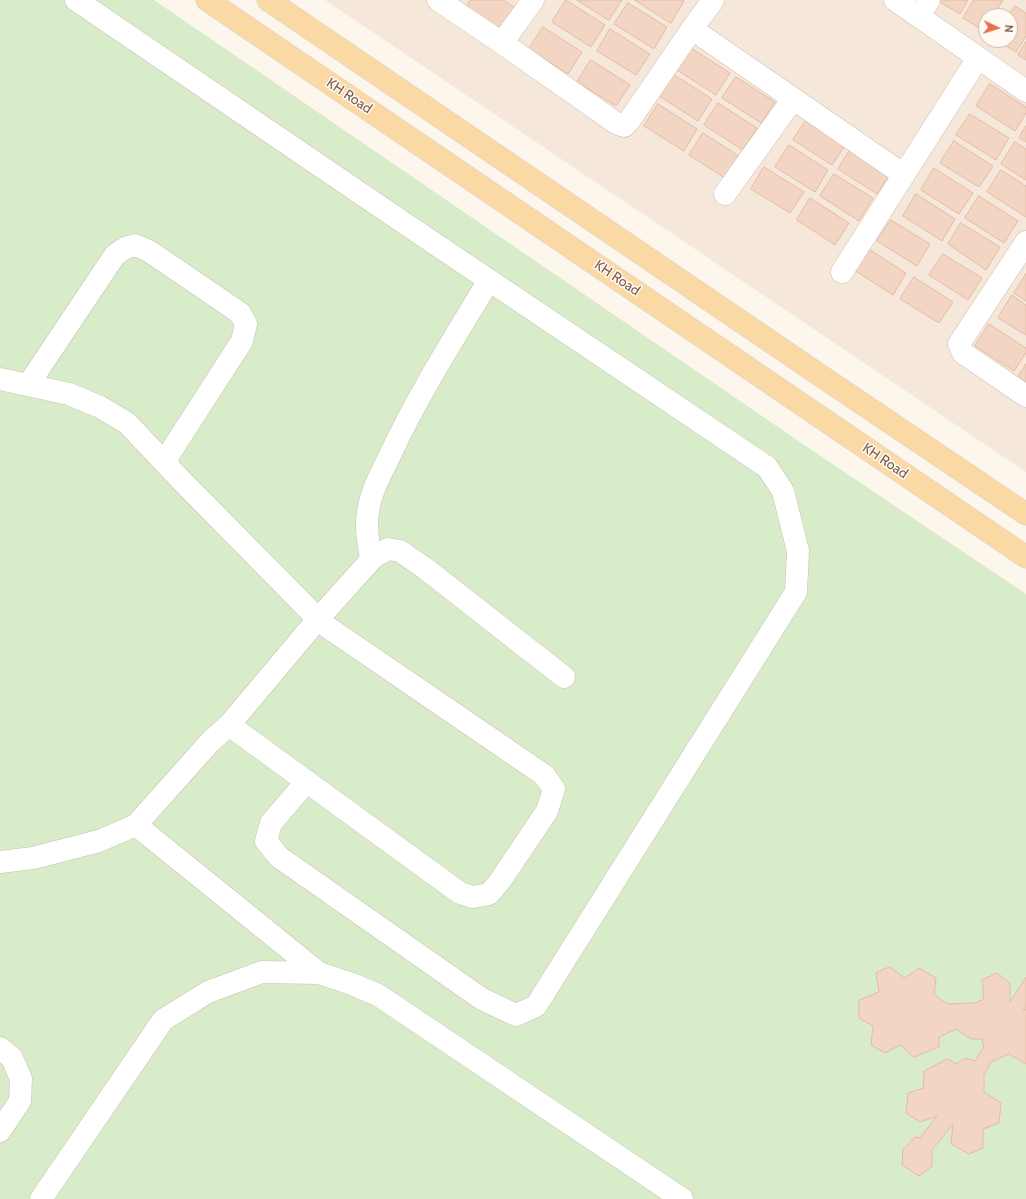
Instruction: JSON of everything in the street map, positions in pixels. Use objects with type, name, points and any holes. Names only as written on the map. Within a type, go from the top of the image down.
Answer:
[{"type":"main road","name":"KH Road","points":[[207,0],[1026,557]]},
{"type":"main road","points":[[268,0],[1026,514]]},
{"type":"street","points":[[76,0],[767,467],[783,491],[798,551],[796,592],[536,1006],[516,1015],[482,999],[279,857],[266,841],[271,823],[307,781]]},
{"type":"street","points":[[438,0],[616,123],[624,126],[714,0]]},
{"type":"street","points":[[502,43],[533,0]]},
{"type":"street","points":[[895,0],[924,8],[978,58],[1026,91]]},
{"type":"street","points":[[692,29],[904,175]]},
{"type":"street","points":[[842,272],[978,58]]},
{"type":"street","points":[[725,194],[793,99]]},
{"type":"street","points":[[28,385],[115,255],[125,248],[135,245],[148,251],[240,313],[246,324],[242,341],[164,462]]},
{"type":"street","points":[[1025,247],[959,344],[963,353],[1026,396]]},
{"type":"street","points":[[371,560],[368,513],[372,492],[405,424],[489,280]]},
{"type":"street","points":[[0,379],[69,394],[100,407],[127,423],[323,624],[544,775],[554,789],[547,811],[500,881],[489,894],[473,897],[460,893],[229,725]]},
{"type":"street","points":[[1,862],[32,858],[100,841],[136,825],[210,742],[229,725],[318,619],[371,560],[388,549],[400,551],[426,569],[564,677]]},
{"type":"street","points":[[136,825],[319,973]]},
{"type":"street","points":[[40,1199],[163,1020],[208,992],[262,972],[319,973],[352,984],[378,995],[682,1199]]},
{"type":"street","points":[[0,1048],[12,1058],[21,1079],[20,1101],[0,1131]]},
{"type":"shaded area","points":[[325,0],[1026,0],[1026,472]]},
{"type":"green space","points":[[0,0],[154,0],[819,455],[1026,594],[1026,1199],[0,1199]]},
{"type":"building","points":[[471,0],[503,0],[519,10],[505,32],[466,7]]},
{"type":"building","points":[[566,0],[605,25],[591,47],[552,22]]},
{"type":"building","points":[[577,0],[622,0],[609,20]]},
{"type":"building","points":[[635,0],[683,0],[684,1],[671,23]]},
{"type":"building","points":[[968,0],[960,14],[938,1]]},
{"type":"building","points":[[974,0],[1003,0],[998,8],[978,8],[978,27],[963,18]]},
{"type":"building","points":[[628,3],[667,27],[654,49],[614,24]]},
{"type":"building","points":[[1015,6],[1026,13],[1026,36],[1016,52],[1009,48],[1018,48],[1018,8],[1014,8]]},
{"type":"building","points":[[543,27],[582,52],[568,74],[529,49]]},
{"type":"building","points":[[610,29],[650,54],[636,75],[597,51]]},
{"type":"building","points":[[1026,42],[1026,60],[1018,55]]},
{"type":"building","points":[[691,48],[730,73],[716,95],[677,70]]},
{"type":"building","points":[[591,60],[630,85],[616,106],[577,82]]},
{"type":"building","points":[[673,74],[712,99],[698,121],[659,96]]},
{"type":"building","points":[[736,77],[775,102],[761,123],[722,98]]},
{"type":"building","points":[[990,84],[1026,107],[1026,113],[1015,131],[976,106]]},
{"type":"building","points":[[718,103],[757,128],[743,150],[704,125]]},
{"type":"building","points":[[658,104],[697,129],[684,151],[644,126]]},
{"type":"building","points":[[970,114],[1009,138],[996,160],[956,135]]},
{"type":"building","points":[[807,119],[846,144],[832,165],[793,140]]},
{"type":"building","points":[[1026,126],[1026,142],[1019,138]]},
{"type":"building","points":[[703,133],[742,158],[728,180],[689,155]]},
{"type":"building","points":[[954,141],[993,166],[979,187],[940,163]]},
{"type":"building","points":[[1015,142],[1026,149],[1026,180],[1001,164]]},
{"type":"building","points":[[789,145],[828,170],[815,192],[775,167]]},
{"type":"building","points":[[852,147],[891,172],[877,194],[838,169]]},
{"type":"building","points":[[764,167],[804,192],[790,213],[751,189]]},
{"type":"building","points":[[934,168],[973,193],[959,214],[921,190]]},
{"type":"building","points":[[1001,170],[1026,186],[1026,217],[987,192]]},
{"type":"building","points":[[834,174],[873,198],[859,221],[820,196]]},
{"type":"building","points":[[916,194],[955,219],[942,241],[903,216]]},
{"type":"building","points":[[979,196],[1018,221],[1004,243],[965,218]]},
{"type":"building","points":[[810,198],[849,223],[835,245],[797,220]]},
{"type":"building","points":[[891,220],[930,244],[917,266],[877,241]]},
{"type":"building","points":[[961,223],[1000,247],[986,270],[948,244]]},
{"type":"building","points":[[867,248],[906,273],[893,295],[854,270]]},
{"type":"building","points":[[943,254],[982,278],[968,300],[929,275]]},
{"type":"building","points":[[1026,274],[1026,301],[1014,293]]},
{"type":"building","points":[[914,277],[953,302],[939,323],[900,299]]},
{"type":"building","points":[[1012,295],[1026,305],[1026,335],[998,318]]},
{"type":"building","points":[[989,324],[1026,348],[1026,353],[1014,371],[975,346]]},
{"type":"building","points":[[1026,364],[1026,382],[1018,377]]},
{"type":"building","points":[[890,967],[905,978],[919,968],[936,978],[934,995],[948,1004],[975,1003],[984,999],[982,980],[997,973],[1010,983],[1010,1002],[1026,977],[1026,1006],[1023,1011],[1026,1009],[1026,1064],[1009,1054],[991,1062],[984,1075],[984,1092],[1001,1103],[999,1123],[983,1129],[983,1148],[969,1154],[951,1144],[953,1124],[932,1150],[932,1166],[919,1176],[902,1165],[903,1150],[915,1137],[920,1138],[937,1116],[920,1122],[906,1113],[908,1093],[923,1088],[924,1071],[947,1059],[957,1064],[965,1058],[975,1061],[984,1047],[982,1039],[971,1039],[956,1029],[939,1037],[939,1047],[914,1057],[900,1045],[885,1053],[871,1045],[873,1026],[859,1018],[859,1000],[879,992],[876,973]]}]
